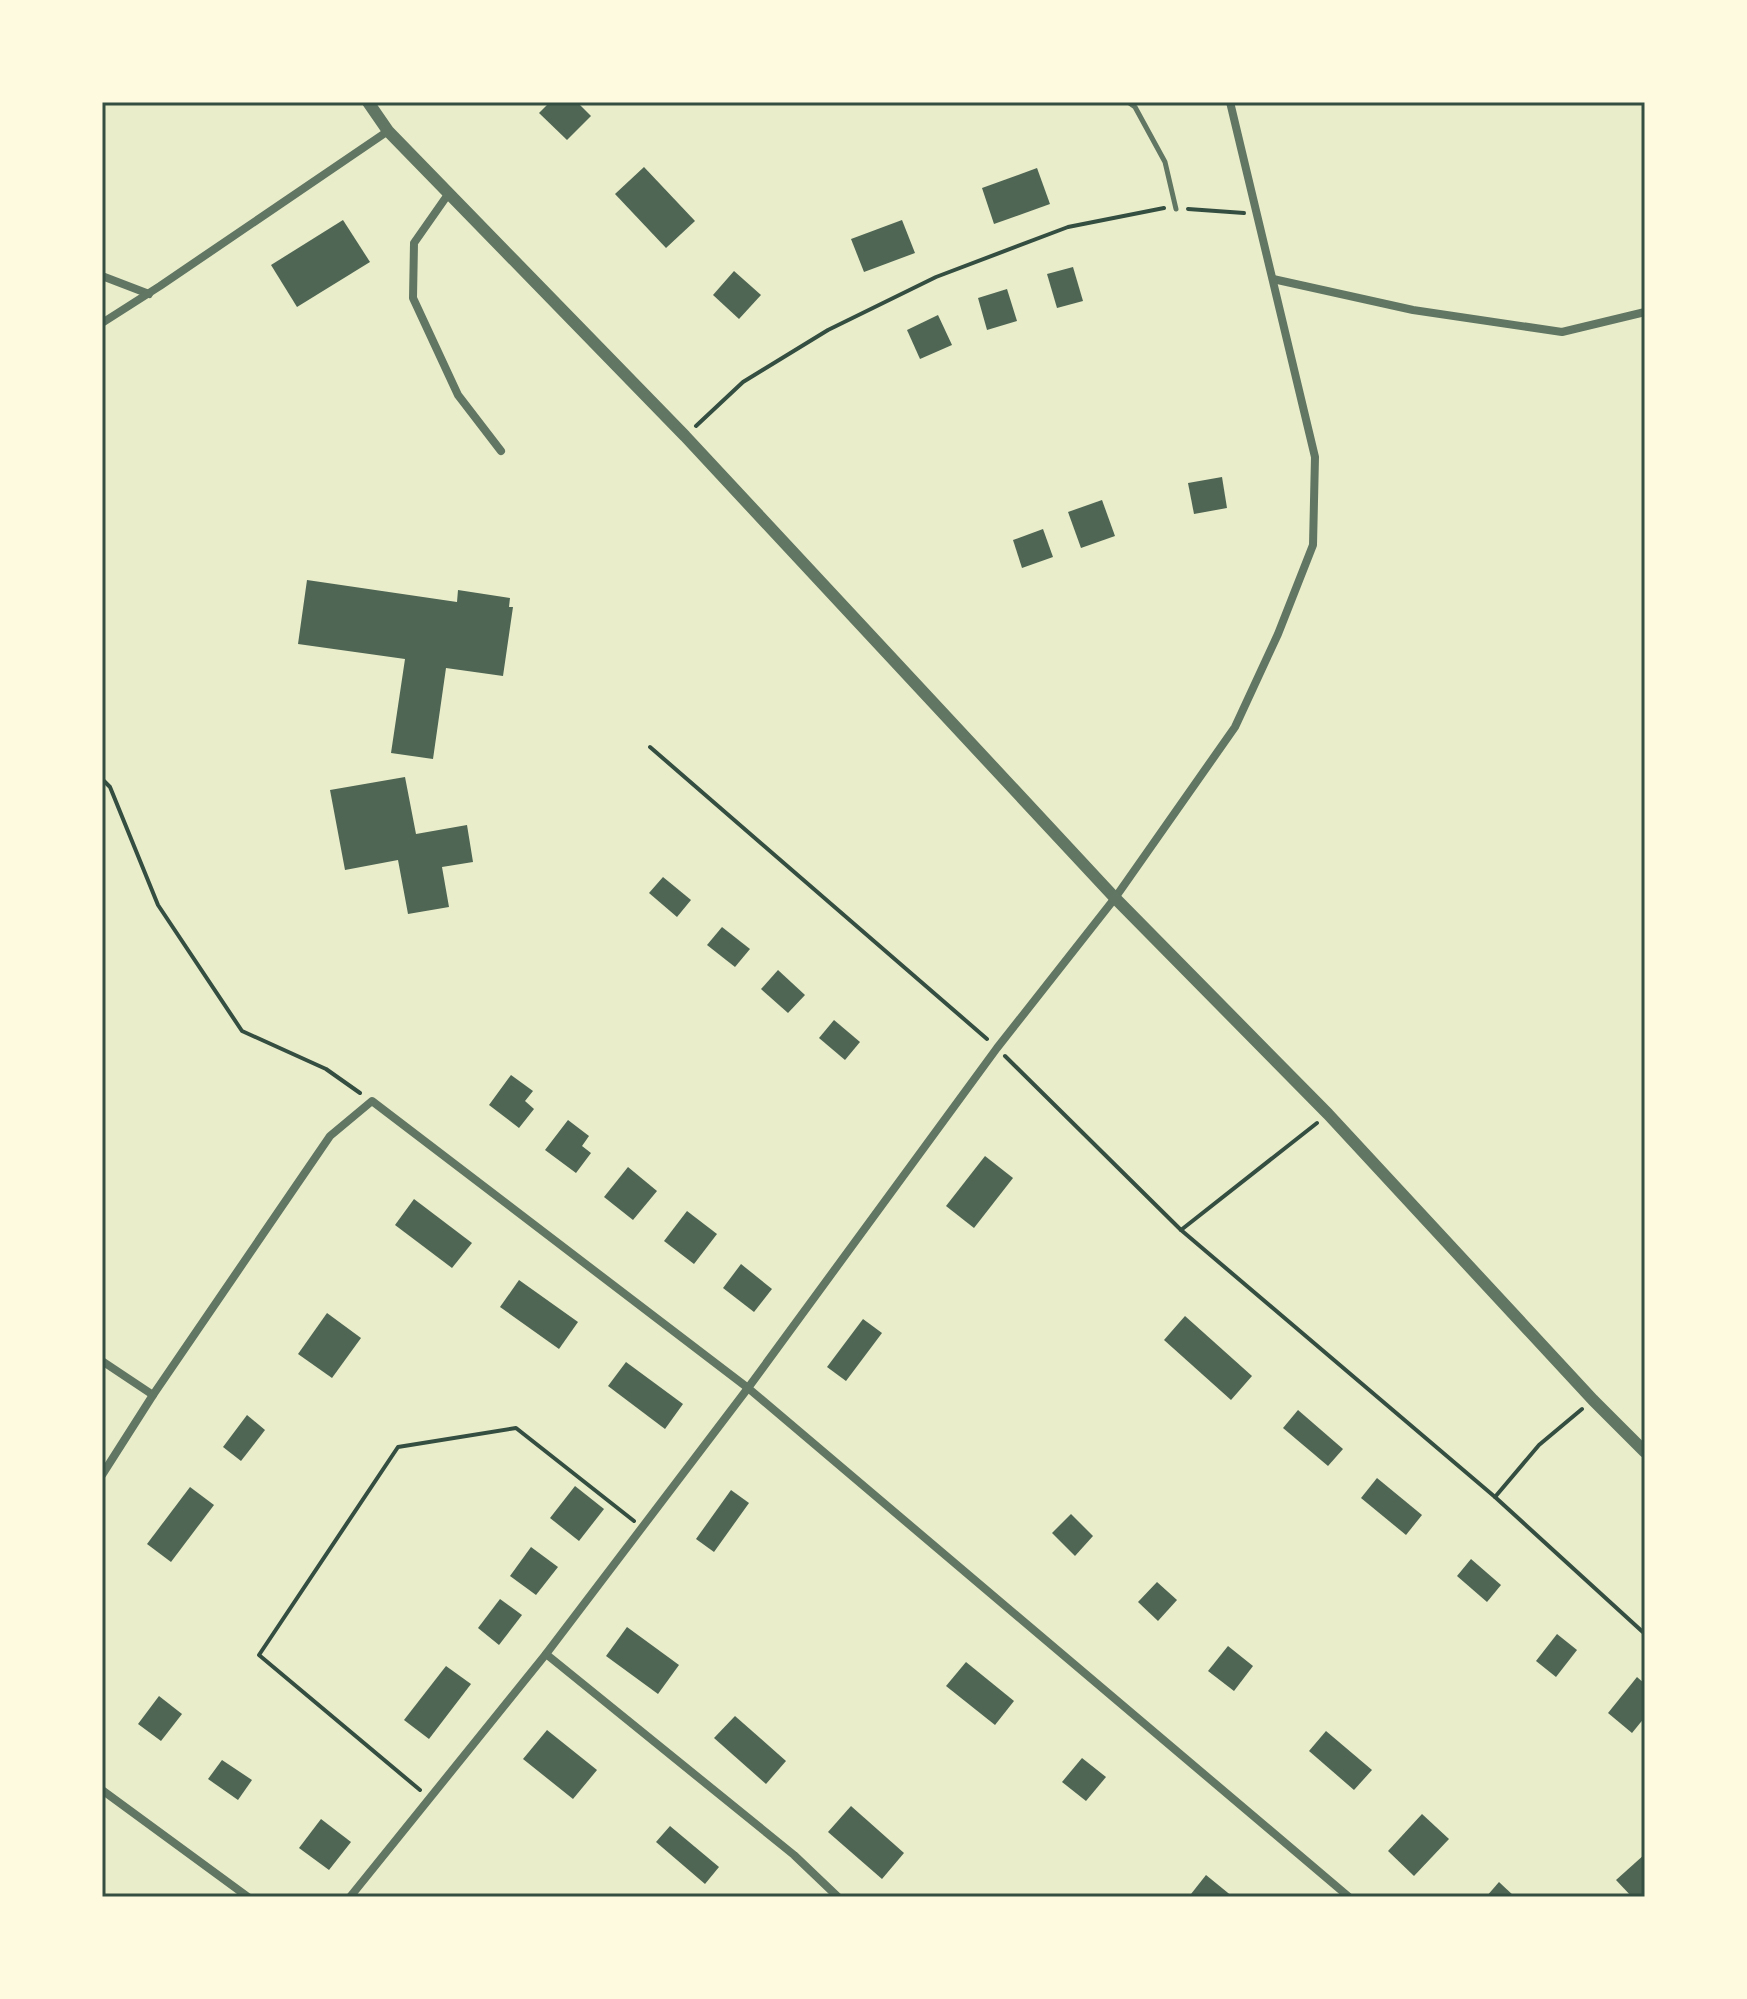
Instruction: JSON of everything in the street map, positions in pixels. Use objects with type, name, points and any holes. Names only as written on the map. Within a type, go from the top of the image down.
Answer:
[{"type":"street","points":[[368,102],[388,131],[685,436],[1115,898],[1328,1114],[1645,1452]]},
{"type":"street","points":[[350,1897],[546,1654],[748,1388],[997,1048],[1115,898],[1235,727],[1278,634],[1313,545],[1315,457],[1230,102]]},
{"type":"street","points":[[102,323],[388,131]]},
{"type":"street","points":[[449,193],[414,243],[413,298],[458,395],[501,451]]},
{"type":"street","points":[[102,276],[149,294]]},
{"type":"street","points":[[1273,279],[1413,310],[1562,332],[1645,312]]},
{"type":"street","points":[[102,1475],[330,1136],[372,1101],[748,1388],[1349,1897]]},
{"type":"street","points":[[102,1361],[153,1395]]},
{"type":"street","points":[[546,1654],[794,1855],[838,1897]]},
{"type":"street","points":[[102,1790],[248,1897]]},
{"type":"lane","points":[[775,102],[803,102]]},
{"type":"lane","points":[[1128,102],[1135,107],[1165,162],[1176,209]]},
{"type":"path","points":[[685,436],[743,382],[828,330],[936,277],[1068,227],[1165,208],[1258,214]]},
{"type":"path","points":[[650,747],[997,1048],[1181,1230],[1495,1497],[1645,1634]]},
{"type":"path","points":[[102,779],[110,787],[158,905],[242,1031],[326,1069],[372,1101]]},
{"type":"path","points":[[1181,1230],[1328,1114]]},
{"type":"path","points":[[1495,1497],[1539,1445],[1593,1400]]},
{"type":"path","points":[[429,1798],[259,1655],[398,1447],[516,1428],[642,1528]]},
{"type":"building","points":[[550,102],[577,102],[591,116],[567,140],[539,113]]},
{"type":"building","points":[[644,167],[695,221],[666,248],[615,194]]},
{"type":"building","points":[[1037,168],[1050,204],[994,224],[982,188]]},
{"type":"building","points":[[343,220],[370,262],[297,307],[271,265]]},
{"type":"building","points":[[902,220],[915,253],[864,272],[851,239]]},
{"type":"building","points":[[1073,267],[1083,301],[1057,308],[1047,274]]},
{"type":"building","points":[[734,271],[761,295],[739,319],[713,295]]},
{"type":"building","points":[[1007,289],[1017,321],[987,330],[978,298]]},
{"type":"building","points":[[938,315],[952,345],[920,359],[907,330]]},
{"type":"building","points":[[1222,477],[1227,508],[1194,514],[1188,483]]},
{"type":"building","points":[[1102,500],[1115,536],[1081,548],[1068,512]]},
{"type":"building","points":[[1043,529],[1053,557],[1022,568],[1013,540]]},
{"type":"building","points":[[307,580],[457,602],[458,590],[510,598],[509,607],[513,607],[503,676],[446,668],[433,759],[391,753],[405,659],[298,644]]},
{"type":"building","points":[[405,777],[416,834],[467,825],[473,862],[442,867],[449,907],[408,914],[398,860],[345,870],[330,790]]},
{"type":"building","points":[[663,877],[691,900],[677,917],[649,893]]},
{"type":"building","points":[[722,927],[750,949],[735,967],[707,945]]},
{"type":"building","points":[[778,970],[805,995],[788,1013],[761,989]]},
{"type":"building","points":[[834,1020],[860,1042],[845,1060],[819,1038]]},
{"type":"building","points":[[511,1075],[533,1091],[525,1101],[534,1109],[519,1128],[489,1105]]},
{"type":"building","points":[[568,1120],[589,1136],[582,1146],[591,1153],[576,1173],[545,1150]]},
{"type":"building","points":[[985,1156],[1013,1178],[974,1228],[946,1206]]},
{"type":"building","points":[[628,1167],[657,1191],[633,1220],[604,1197]]},
{"type":"building","points":[[414,1199],[472,1243],[452,1268],[395,1225]]},
{"type":"building","points":[[687,1211],[717,1234],[694,1264],[664,1241]]},
{"type":"building","points":[[741,1264],[772,1289],[754,1312],[723,1288]]},
{"type":"building","points":[[519,1280],[578,1322],[559,1349],[500,1307]]},
{"type":"building","points":[[327,1313],[361,1338],[332,1378],[298,1354]]},
{"type":"building","points":[[1185,1316],[1252,1376],[1231,1400],[1164,1340]]},
{"type":"building","points":[[863,1319],[882,1333],[846,1381],[827,1367]]},
{"type":"building","points":[[626,1362],[683,1404],[665,1429],[608,1386]]},
{"type":"building","points":[[1298,1410],[1343,1449],[1328,1466],[1283,1428]]},
{"type":"building","points":[[247,1415],[265,1430],[241,1461],[223,1447]]},
{"type":"building","points":[[1377,1478],[1422,1515],[1406,1535],[1361,1498]]},
{"type":"building","points":[[575,1486],[604,1509],[579,1541],[550,1518]]},
{"type":"building","points":[[190,1487],[214,1505],[171,1562],[147,1544]]},
{"type":"building","points":[[731,1490],[749,1503],[714,1552],[696,1539]]},
{"type":"building","points":[[1071,1514],[1093,1536],[1075,1556],[1052,1533]]},
{"type":"building","points":[[531,1547],[558,1567],[536,1595],[510,1576]]},
{"type":"building","points":[[1471,1559],[1501,1585],[1487,1602],[1457,1576]]},
{"type":"building","points":[[1157,1582],[1177,1600],[1158,1621],[1138,1602]]},
{"type":"building","points":[[500,1599],[522,1615],[499,1645],[478,1628]]},
{"type":"building","points":[[627,1627],[679,1665],[658,1694],[606,1656]]},
{"type":"building","points":[[1557,1634],[1577,1650],[1556,1677],[1536,1661]]},
{"type":"building","points":[[1228,1646],[1253,1666],[1234,1691],[1208,1671]]},
{"type":"building","points":[[966,1662],[1014,1701],[995,1725],[946,1686]]},
{"type":"building","points":[[446,1666],[471,1684],[429,1739],[404,1720]]},
{"type":"building","points":[[1637,1677],[1645,1684],[1645,1717],[1632,1733],[1608,1713]]},
{"type":"building","points":[[159,1696],[182,1714],[161,1741],[138,1724]]},
{"type":"building","points":[[735,1716],[786,1761],[766,1784],[714,1738]]},
{"type":"building","points":[[547,1730],[597,1770],[573,1799],[523,1759]]},
{"type":"building","points":[[1326,1731],[1372,1770],[1354,1790],[1309,1751]]},
{"type":"building","points":[[1082,1758],[1106,1777],[1086,1801],[1062,1782]]},
{"type":"building","points":[[222,1760],[252,1780],[238,1800],[208,1779]]},
{"type":"building","points":[[851,1806],[904,1853],[882,1879],[828,1832]]},
{"type":"building","points":[[1422,1814],[1449,1839],[1414,1876],[1388,1851]]},
{"type":"building","points":[[321,1819],[351,1842],[329,1870],[299,1848]]},
{"type":"building","points":[[670,1826],[719,1867],[705,1884],[656,1842]]},
{"type":"building","points":[[1645,1854],[1645,1897],[1632,1897],[1616,1880]]},
{"type":"building","points":[[1206,1875],[1233,1897],[1194,1897],[1191,1894]]},
{"type":"building","points":[[1499,1882],[1515,1897],[1486,1897]]}]
